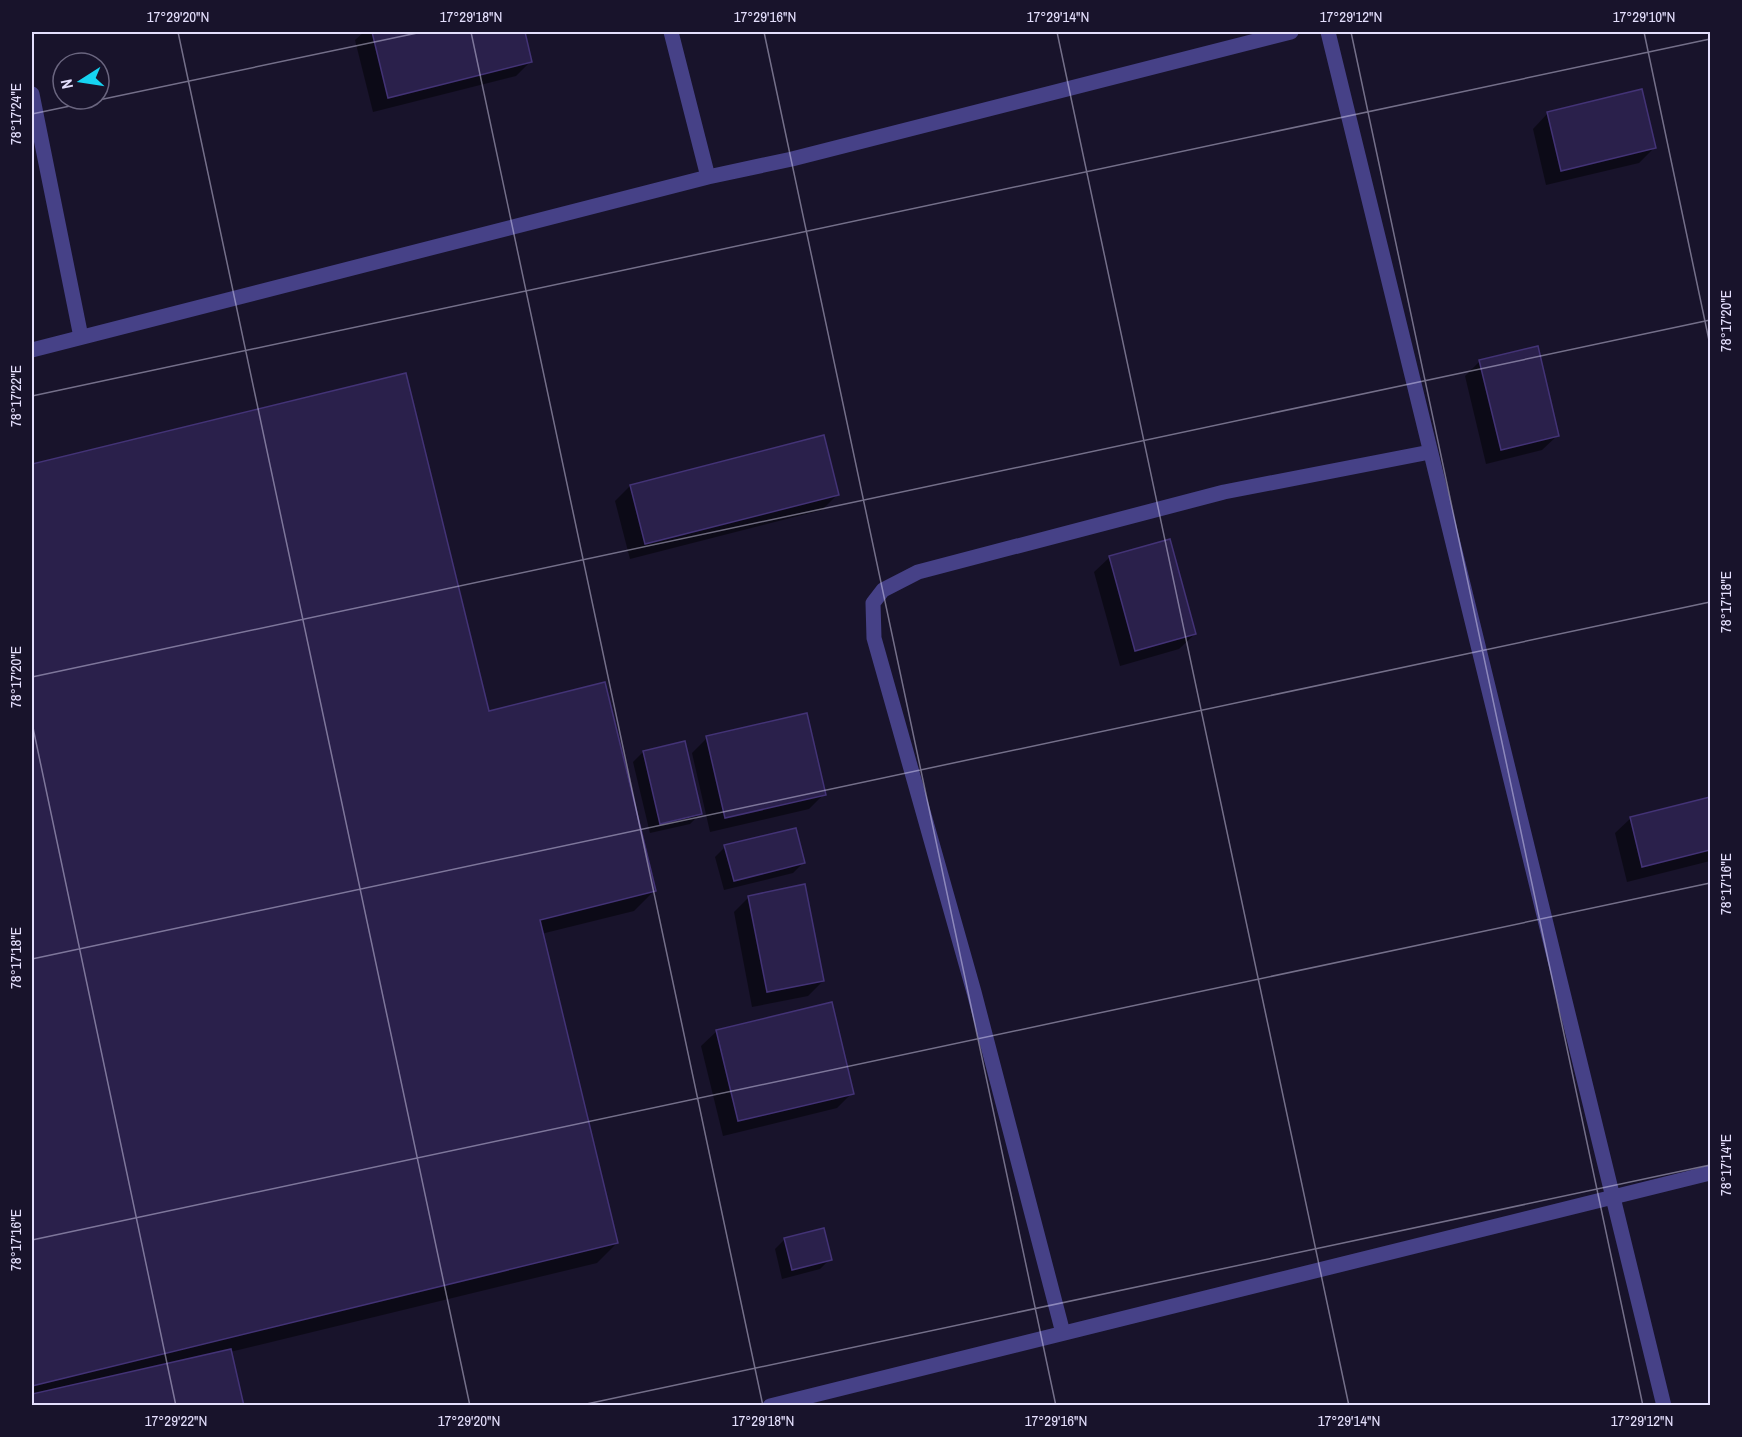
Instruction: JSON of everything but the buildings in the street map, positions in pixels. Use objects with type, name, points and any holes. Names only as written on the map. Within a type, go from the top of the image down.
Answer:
[{"type":"lane","points":[[671,32],[708,177]]},
{"type":"lane","points":[[32,350],[708,177],[792,159],[1291,32]]},
{"type":"lane","points":[[1328,32],[1664,1406]]},
{"type":"lane","points":[[32,94],[81,337]]},
{"type":"lane","points":[[1063,1333],[974,992],[874,638],[873,603],[883,590],[918,572],[1224,492],[1430,452]]},
{"type":"lane","points":[[770,1406],[1710,1173]]}]
